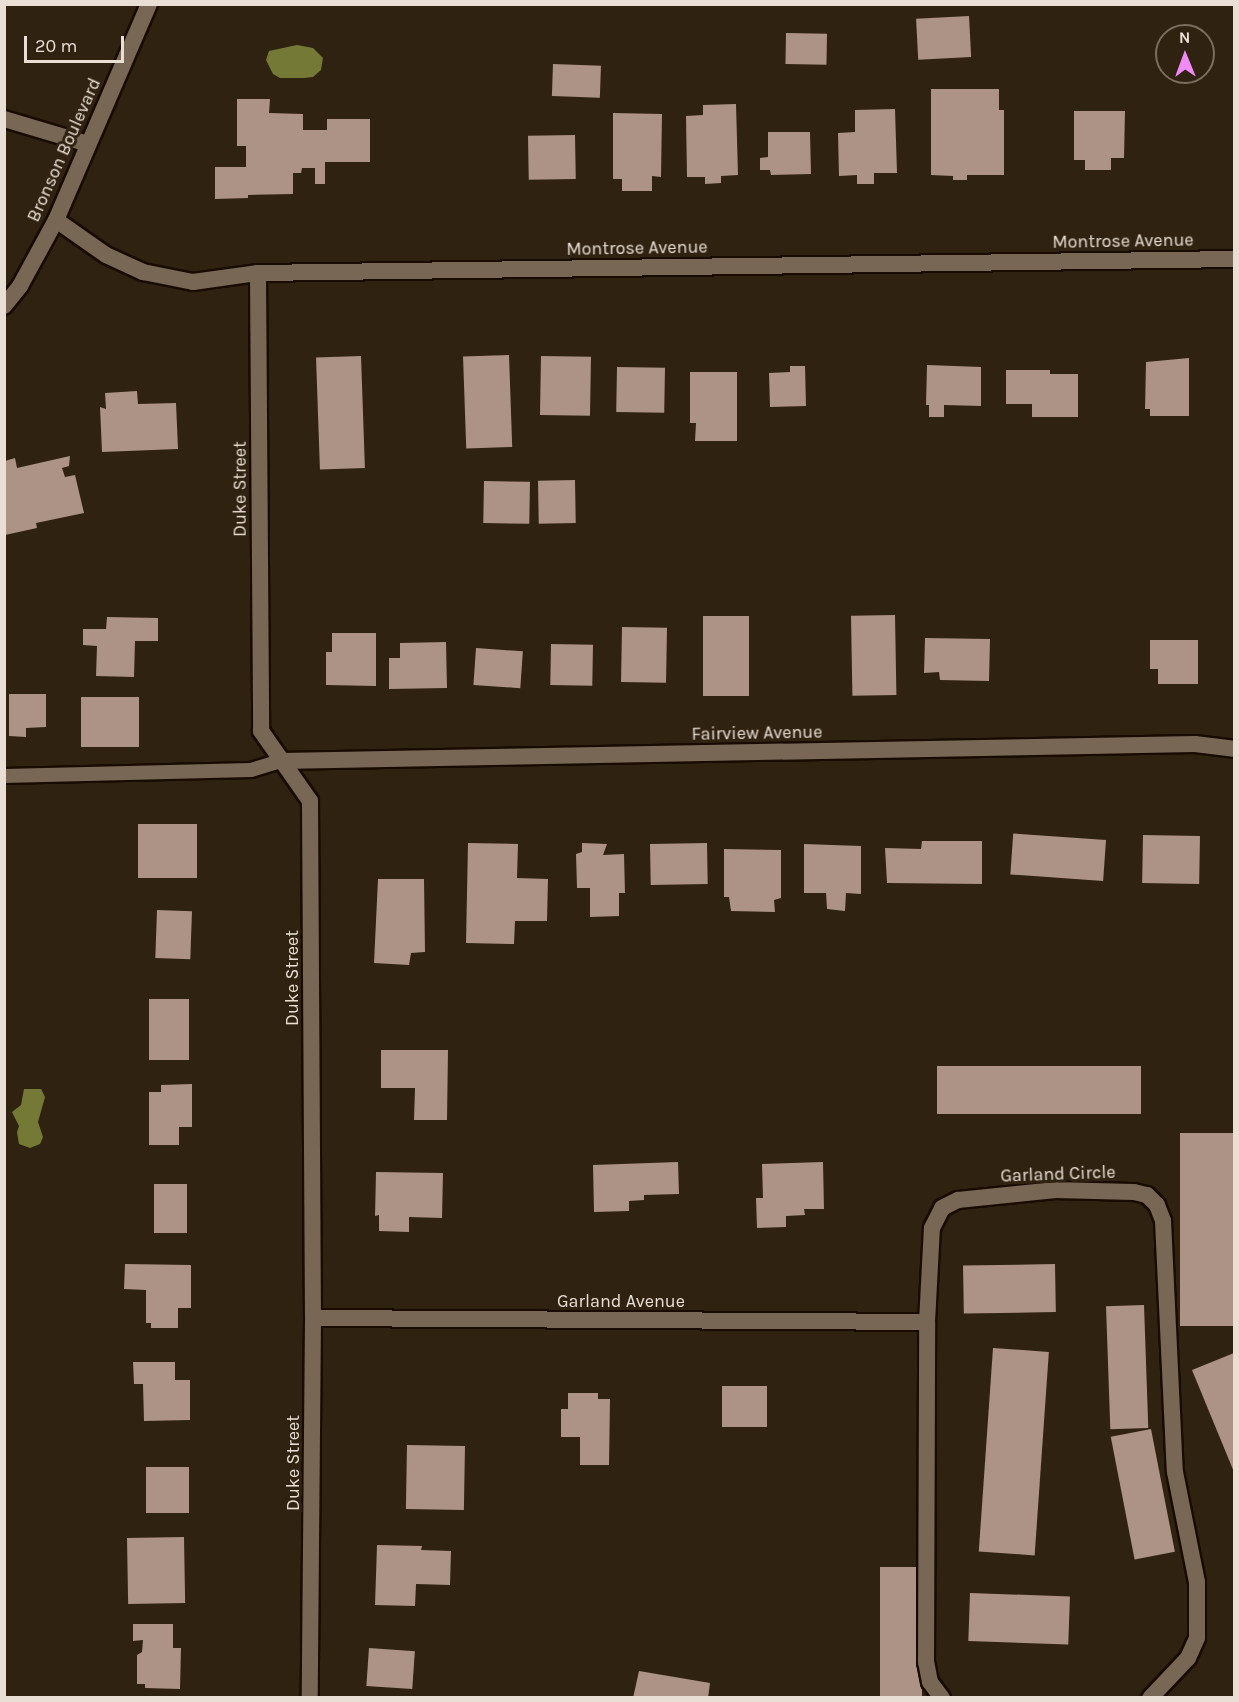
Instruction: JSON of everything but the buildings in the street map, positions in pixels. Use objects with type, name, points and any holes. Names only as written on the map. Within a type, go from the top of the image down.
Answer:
[{"type":"street","name":"Bronson Boulevard","points":[[4,306],[20,286],[56,220],[149,4]]},
{"type":"street","points":[[4,119],[88,144]]},
{"type":"street","name":"Montrose Avenue","points":[[56,220],[106,255],[143,272],[193,282],[258,273],[1234,259]]},
{"type":"street","name":"Duke Street","points":[[258,273],[261,732],[310,801],[314,1318],[310,1698]]},
{"type":"street","name":"Fairview Avenue","points":[[281,762],[1184,744],[1234,749]]},
{"type":"street","name":"Garland Circle","points":[[942,1698],[930,1682],[926,1662],[927,1322],[932,1228],[942,1208],[958,1200],[1055,1190],[1134,1192],[1147,1195],[1157,1205],[1163,1221],[1175,1472],[1197,1582],[1197,1638],[1188,1658],[1150,1698]]},
{"type":"street","name":"Garland Avenue","points":[[314,1318],[927,1322]]},
{"type":"lane","points":[[4,776],[251,770],[281,762]]},
{"type":"shaded area","points":[[297,45],[313,48],[323,58],[321,70],[313,77],[304,78],[280,78],[273,74],[266,60],[269,51]]},
{"type":"shaded area","points":[[24,1089],[41,1089],[45,1097],[38,1122],[43,1137],[40,1144],[30,1148],[19,1144],[17,1132],[19,1126],[12,1112],[21,1105]]}]
